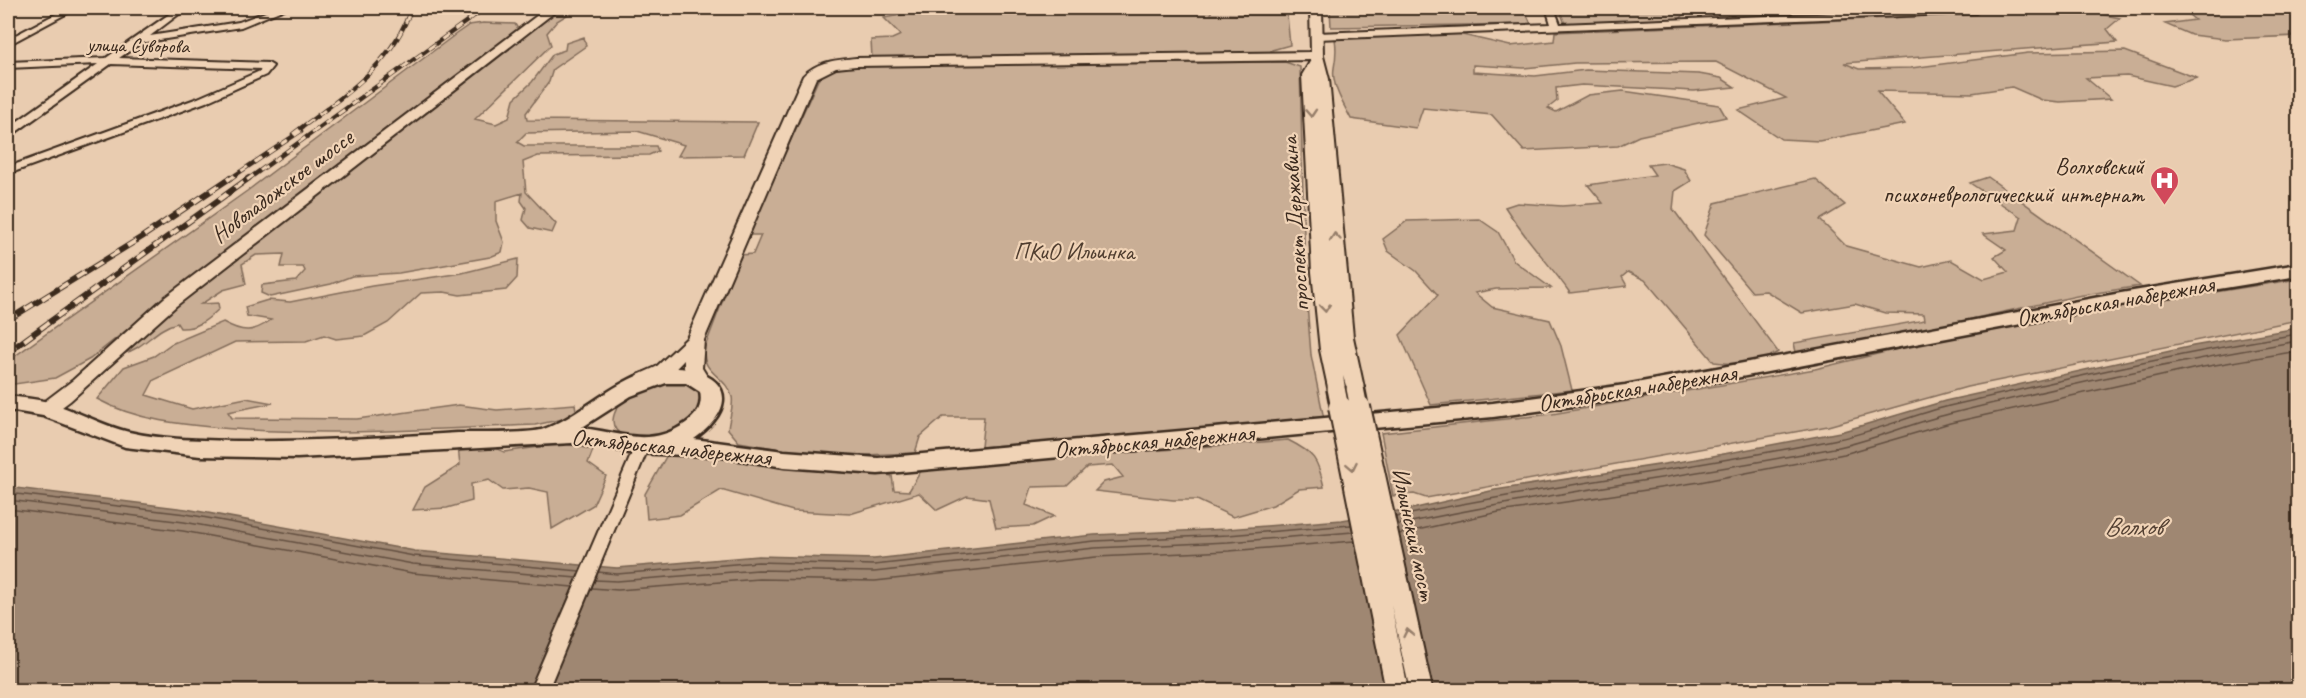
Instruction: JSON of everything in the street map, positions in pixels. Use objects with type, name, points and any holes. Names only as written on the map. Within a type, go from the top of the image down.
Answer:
[{"type":"main road","name":"Новоладожское шоссе","points":[[47,409],[76,389],[128,337],[170,302],[554,8]]},
{"type":"main road","name":"проспект Державина","points":[[1316,8],[1317,56],[1322,80],[1344,337],[1346,388]]},
{"type":"main road","points":[[650,445],[676,440],[705,421],[713,410],[714,398],[710,388],[701,381],[693,368],[695,340],[810,76],[819,69],[856,63],[1317,56]]},
{"type":"main road","name":"Октябрьская набережная","points":[[8,403],[47,409],[125,439],[200,448],[297,450],[547,434],[594,436],[650,445],[740,450],[784,459],[878,466],[1493,410],[1625,392],[2121,299],[2298,270]]},
{"type":"main road","points":[[547,434],[584,419],[629,387],[663,371],[695,340]]},
{"type":"main road","points":[[629,387],[667,376],[685,376],[701,381]]},
{"type":"main road","name":"Ильинский мост","points":[[1346,388],[1397,690]]},
{"type":"main road","name":"Ильинский мост","points":[[1346,388],[1421,690]]},
{"type":"main road","points":[[610,402],[602,417],[605,431],[617,441]]},
{"type":"main road","points":[[705,421],[709,433],[717,442],[740,450]]},
{"type":"street","points":[[8,42],[73,8]]},
{"type":"street","points":[[8,133],[183,8]]},
{"type":"street","points":[[139,40],[241,24],[283,8]]},
{"type":"street","points":[[1550,8],[1557,27]]},
{"type":"street","points":[[1789,8],[1797,18]]},
{"type":"street","points":[[1317,36],[1976,10]]},
{"type":"street","name":"улица Суворова","points":[[8,65],[109,61],[268,66],[263,73],[202,100],[8,171]]},
{"type":"street","points":[[538,690],[612,522],[650,445]]},
{"type":"green space","points":[[560,8],[578,8],[557,21],[547,33],[551,45],[475,119],[496,124],[509,118],[514,99],[532,82],[553,54],[565,50],[566,43],[584,37],[586,46],[553,69],[549,82],[526,113],[527,120],[758,122],[744,155],[678,156],[684,145],[637,131],[526,133],[517,142],[524,146],[656,146],[658,151],[649,155],[538,156],[523,162],[526,192],[556,224],[552,233],[530,228],[523,220],[526,208],[521,201],[522,193],[496,201],[496,221],[504,242],[502,252],[490,257],[399,273],[352,276],[331,284],[270,297],[261,293],[262,285],[296,281],[305,271],[303,267],[281,267],[284,254],[256,255],[242,264],[246,284],[223,290],[201,304],[218,303],[219,309],[206,320],[186,328],[180,328],[177,323],[169,326],[137,348],[122,354],[149,327]]},
{"type":"green space","points":[[958,8],[1211,8],[1211,14],[1287,15],[1290,45],[1272,50],[1267,55],[872,58],[871,40],[892,39],[901,35],[884,18],[928,10],[946,12]]},
{"type":"green space","points":[[1330,8],[1524,8],[1531,24],[1331,27]]},
{"type":"green space","points":[[1559,8],[1690,8],[1679,20],[1565,24]]},
{"type":"green space","points":[[2022,8],[2070,8],[2120,18],[2107,29],[2117,42],[1844,63],[1859,69],[1911,68],[2028,53],[2125,51],[2197,78],[2172,86],[2127,76],[2086,78],[2111,99],[2060,102],[2042,100],[2012,87],[1972,93],[1877,91],[1905,124],[1819,141],[1781,139],[1738,110],[1786,98],[1716,62],[1575,63],[1524,68],[1473,65],[1473,72],[1535,76],[1586,70],[1699,74],[1721,78],[1735,87],[1694,91],[1582,85],[1556,88],[1557,101],[1548,108],[1556,112],[1588,95],[1623,91],[1719,105],[1726,117],[1639,136],[1618,146],[1524,151],[1492,115],[1423,108],[1416,128],[1351,119],[1334,81],[1335,39],[1454,33],[1510,46],[1554,41],[1555,32],[1912,17]]},
{"type":"green space","points":[[2192,8],[2291,8],[2298,11],[2298,36],[2226,39],[2191,35],[2165,24],[2195,20],[2188,14],[2202,13]]},
{"type":"green space","points":[[515,24],[518,29],[282,207],[90,359],[55,378],[8,385],[8,361],[247,191],[456,34],[469,25]]},
{"type":"green space","name":"ПКиО Ильинка","points":[[1285,62],[1300,67],[1305,278],[1311,355],[1324,419],[981,447],[984,417],[943,417],[920,437],[915,453],[838,456],[739,442],[728,429],[732,397],[729,390],[706,363],[705,347],[740,255],[753,254],[761,235],[748,235],[818,80],[826,71],[853,66]]},
{"type":"green space","points":[[1665,163],[1684,169],[1691,181],[1675,191],[1673,209],[1778,352],[1747,363],[1714,362],[1645,280],[1628,272],[1622,277],[1627,286],[1570,293],[1505,207],[1517,203],[1562,206],[1603,203],[1588,185],[1655,175],[1648,165]]},
{"type":"green space","points":[[1988,177],[2140,286],[2077,296],[1797,357],[1794,343],[1925,320],[1924,314],[1885,313],[1855,304],[1802,313],[1766,291],[1752,292],[1704,235],[1715,203],[1815,179],[1845,205],[1820,220],[1846,246],[1921,267],[1951,260],[1984,279],[2008,272],[1994,257],[2006,250],[1983,234],[2017,230],[2021,217],[1970,183]]},
{"type":"green space","points":[[1479,219],[1498,232],[1514,261],[1551,288],[1496,289],[1475,293],[1492,307],[1550,320],[1561,346],[1572,390],[1431,405],[1400,335],[1438,295],[1416,271],[1388,251],[1383,239],[1407,221]]},
{"type":"green space","points":[[518,259],[517,278],[506,290],[460,295],[444,292],[421,293],[388,323],[364,336],[336,339],[324,335],[306,341],[235,342],[154,380],[146,395],[192,409],[246,398],[273,403],[228,412],[232,418],[357,419],[459,405],[497,410],[575,404],[576,410],[563,419],[535,425],[422,430],[272,431],[216,428],[146,418],[97,399],[124,367],[154,356],[171,344],[223,322],[242,330],[248,330],[271,320],[247,316],[245,307],[268,300],[290,302],[372,286],[462,273]]},
{"type":"green space","points":[[2298,279],[2298,320],[1967,387],[1828,426],[1426,498],[1414,494],[1393,496],[1381,433],[1552,414],[1815,369],[1927,342],[2061,316]]},
{"type":"green space","points":[[670,381],[689,384],[705,397],[698,419],[673,434],[657,437],[632,438],[616,430],[613,417],[627,397],[642,388]]},
{"type":"green space","points":[[1288,440],[1314,458],[1324,487],[1299,489],[1273,505],[1233,517],[1197,500],[1173,500],[1095,491],[1104,482],[1123,477],[1113,465],[1087,467],[1067,486],[1032,487],[1026,505],[1054,516],[1033,526],[996,528],[989,499],[967,496],[937,510],[919,493],[850,514],[793,511],[721,490],[680,515],[647,519],[645,494],[667,455],[729,456],[799,468],[869,472],[892,476],[894,490],[909,491],[922,469]]},
{"type":"green space","points":[[567,443],[593,450],[588,463],[606,476],[593,505],[552,529],[548,492],[529,488],[503,490],[489,480],[471,484],[472,501],[447,508],[413,510],[425,487],[460,465],[458,446],[491,446],[504,452]]},
{"type":"water","name":"Волхов","points":[[2298,328],[2298,690],[8,690],[8,487],[186,509],[415,551],[617,568],[758,556],[874,559],[1094,535],[1227,529],[1342,520],[1416,508],[1495,490],[1697,459],[1840,432],[1945,401],[2193,346]]},
{"type":"railway","points":[[293,134],[346,94],[378,64],[403,29],[411,8]]},
{"type":"railway","points":[[247,180],[485,8]]},
{"type":"railway","points":[[228,180],[301,131]]},
{"type":"railway","points":[[8,320],[142,237],[230,178]]},
{"type":"railway","points":[[8,352],[249,178]]},
{"type":"place","name":"Волховский психоневрологический интернат","points":[[2165,206]]}]
